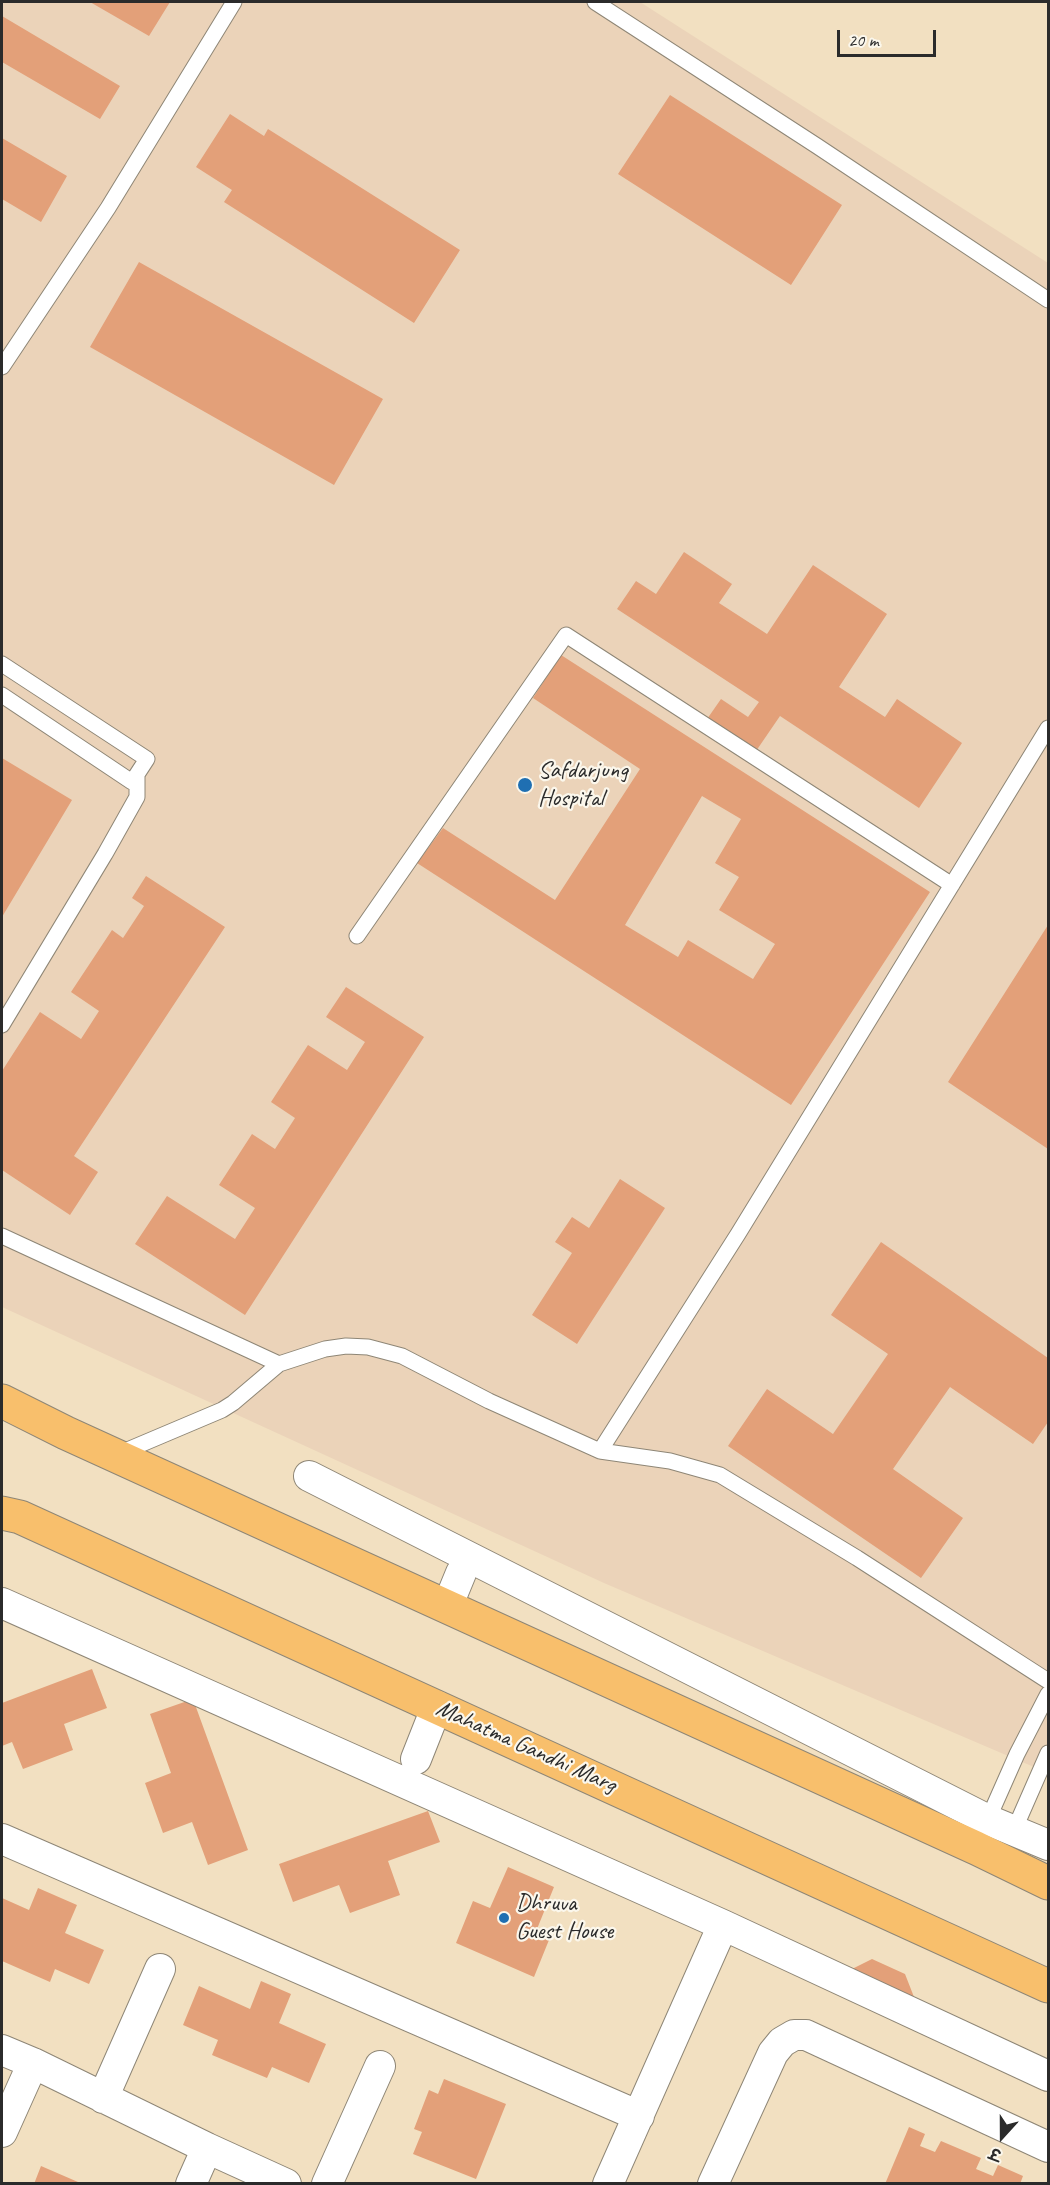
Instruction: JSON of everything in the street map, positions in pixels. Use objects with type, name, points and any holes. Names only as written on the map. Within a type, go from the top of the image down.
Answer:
[{"type":"main road","points":[[2,1384],[66,1433]]},
{"type":"main road","points":[[2,1401],[66,1433],[447,1607],[995,1840],[1048,1883]]},
{"type":"main road","points":[[2,1413],[66,1433]]},
{"type":"main road","name":"Mahatma Gandhi Marg","points":[[2,1513],[20,1517],[1048,1986]]},
{"type":"street","points":[[309,1476],[995,1840],[1048,1845]]},
{"type":"street","points":[[447,1607],[461,1573]]},
{"type":"street","points":[[2,1603],[723,1925],[1048,2076]]},
{"type":"street","points":[[416,1759],[437,1707]]},
{"type":"street","points":[[2,1839],[639,2116]]},
{"type":"street","points":[[609,2184],[723,1925]]},
{"type":"street","points":[[104,2098],[160,1969]]},
{"type":"street","points":[[713,2184],[773,2053],[782,2042],[794,2035],[806,2035],[1048,2146]]},
{"type":"street","points":[[2,2050],[286,2184]]},
{"type":"street","points":[[2,2132],[33,2063]]},
{"type":"street","points":[[327,2184],[380,2066]]},
{"type":"street","points":[[191,2184],[207,2148]]},
{"type":"lane","points":[[2,367],[108,208],[234,2]]},
{"type":"lane","points":[[595,2],[1048,300]]},
{"type":"lane","points":[[357,936],[566,635],[952,885]]},
{"type":"lane","points":[[2,664],[147,759],[132,782],[2,695]]},
{"type":"lane","points":[[600,1451],[738,1234],[1048,728]]},
{"type":"lane","points":[[2,1024],[105,854],[136,797],[137,775]]},
{"type":"lane","points":[[2,1236],[279,1364]]},
{"type":"lane","points":[[116,1455],[222,1410],[279,1364],[325,1349],[346,1346],[368,1347],[402,1356],[489,1401],[600,1451],[670,1461],[720,1475],[856,1558],[1048,1681]]},
{"type":"lane","points":[[995,1840],[1017,1754],[1048,1694]]},
{"type":"lane","points":[[995,1840],[1048,1753]]},
{"type":"shaded area","name":"Safdarjung Hospital","points":[[2,2],[640,2],[1048,263],[1048,1773],[604,1583],[2,1307]]},
{"type":"building","points":[[90,2],[170,2],[149,36]]},
{"type":"building","points":[[2,16],[120,86],[100,119],[2,62]]},
{"type":"building","points":[[670,95],[842,205],[791,285],[618,174]]},
{"type":"building","points":[[230,114],[264,136],[268,129],[460,250],[414,323],[224,202],[232,190],[196,167]]},
{"type":"building","points":[[2,138],[67,176],[41,222],[2,199]]},
{"type":"building","points":[[139,262],[383,399],[334,485],[90,347]]},
{"type":"building","points":[[684,552],[732,584],[719,603],[767,634],[813,565],[887,614],[839,687],[885,717],[897,699],[962,743],[919,808],[780,716],[754,754],[705,722],[721,699],[748,717],[759,702],[617,609],[636,581],[656,594]]},
{"type":"building","points":[[561,655],[930,892],[791,1105],[417,863],[443,828],[555,900],[640,769],[533,698]],"holes":[[[702,796],[741,819],[715,863],[739,877],[719,910],[775,944],[753,979],[688,940],[678,957],[625,925]]]},
{"type":"building","points":[[2,758],[72,800],[2,917]]},
{"type":"building","points":[[146,876],[225,927],[74,1156],[98,1172],[70,1215],[2,1170],[2,1071],[40,1012],[81,1039],[99,1011],[71,992],[112,930],[123,938],[144,906],[132,898]]},
{"type":"building","points":[[1048,925],[1048,1149],[948,1082]]},
{"type":"building","points":[[346,987],[424,1037],[245,1315],[135,1244],[167,1196],[235,1239],[255,1208],[219,1185],[252,1134],[275,1149],[295,1118],[271,1102],[308,1045],[347,1070],[365,1042],[326,1017]]},
{"type":"building","points":[[620,1179],[665,1208],[577,1344],[532,1315],[572,1253],[555,1242],[572,1217],[589,1228]]},
{"type":"building","points":[[881,1242],[1048,1358],[1048,1422],[1033,1444],[950,1387],[893,1469],[963,1518],[921,1578],[728,1446],[767,1389],[833,1434],[888,1354],[831,1315]]},
{"type":"building","points":[[92,1669],[107,1708],[64,1724],[73,1750],[23,1769],[12,1742],[2,1746],[2,1703]]},
{"type":"building","points":[[193,1699],[248,1850],[208,1865],[192,1822],[163,1833],[145,1783],[171,1773],[150,1714]]},
{"type":"building","points":[[428,1811],[440,1842],[388,1861],[400,1895],[350,1913],[339,1885],[293,1902],[279,1864]]},
{"type":"building","name":"Dhruva Guest House","points":[[508,1867],[554,1887],[537,1929],[551,1935],[534,1977],[456,1943],[473,1901],[490,1908]]},
{"type":"building","points":[[38,1888],[77,1905],[65,1933],[104,1950],[89,1984],[55,1969],[50,1982],[2,1961],[2,1898],[29,1910]]},
{"type":"building","points":[[872,1959],[905,1974],[914,1997],[850,1970]]},
{"type":"building","points":[[261,1981],[291,1994],[279,2023],[326,2044],[309,2083],[272,2067],[267,2078],[212,2055],[218,2040],[183,2025],[199,1986],[250,2009]]},
{"type":"building","points":[[444,2079],[506,2104],[476,2179],[413,2154],[422,2132],[414,2129],[429,2090],[438,2094]]},
{"type":"building","points":[[909,2127],[925,2134],[920,2146],[935,2152],[941,2141],[981,2158],[976,2169],[993,2176],[998,2165],[1023,2176],[1020,2184],[885,2184]]},
{"type":"building","points":[[41,2166],[78,2182],[77,2184],[34,2184]]},
{"type":"place","name":"Safdarjung Hospital","points":[[525,785]]},
{"type":"place","name":"Dhruva Guest House","points":[[504,1918]]}]
